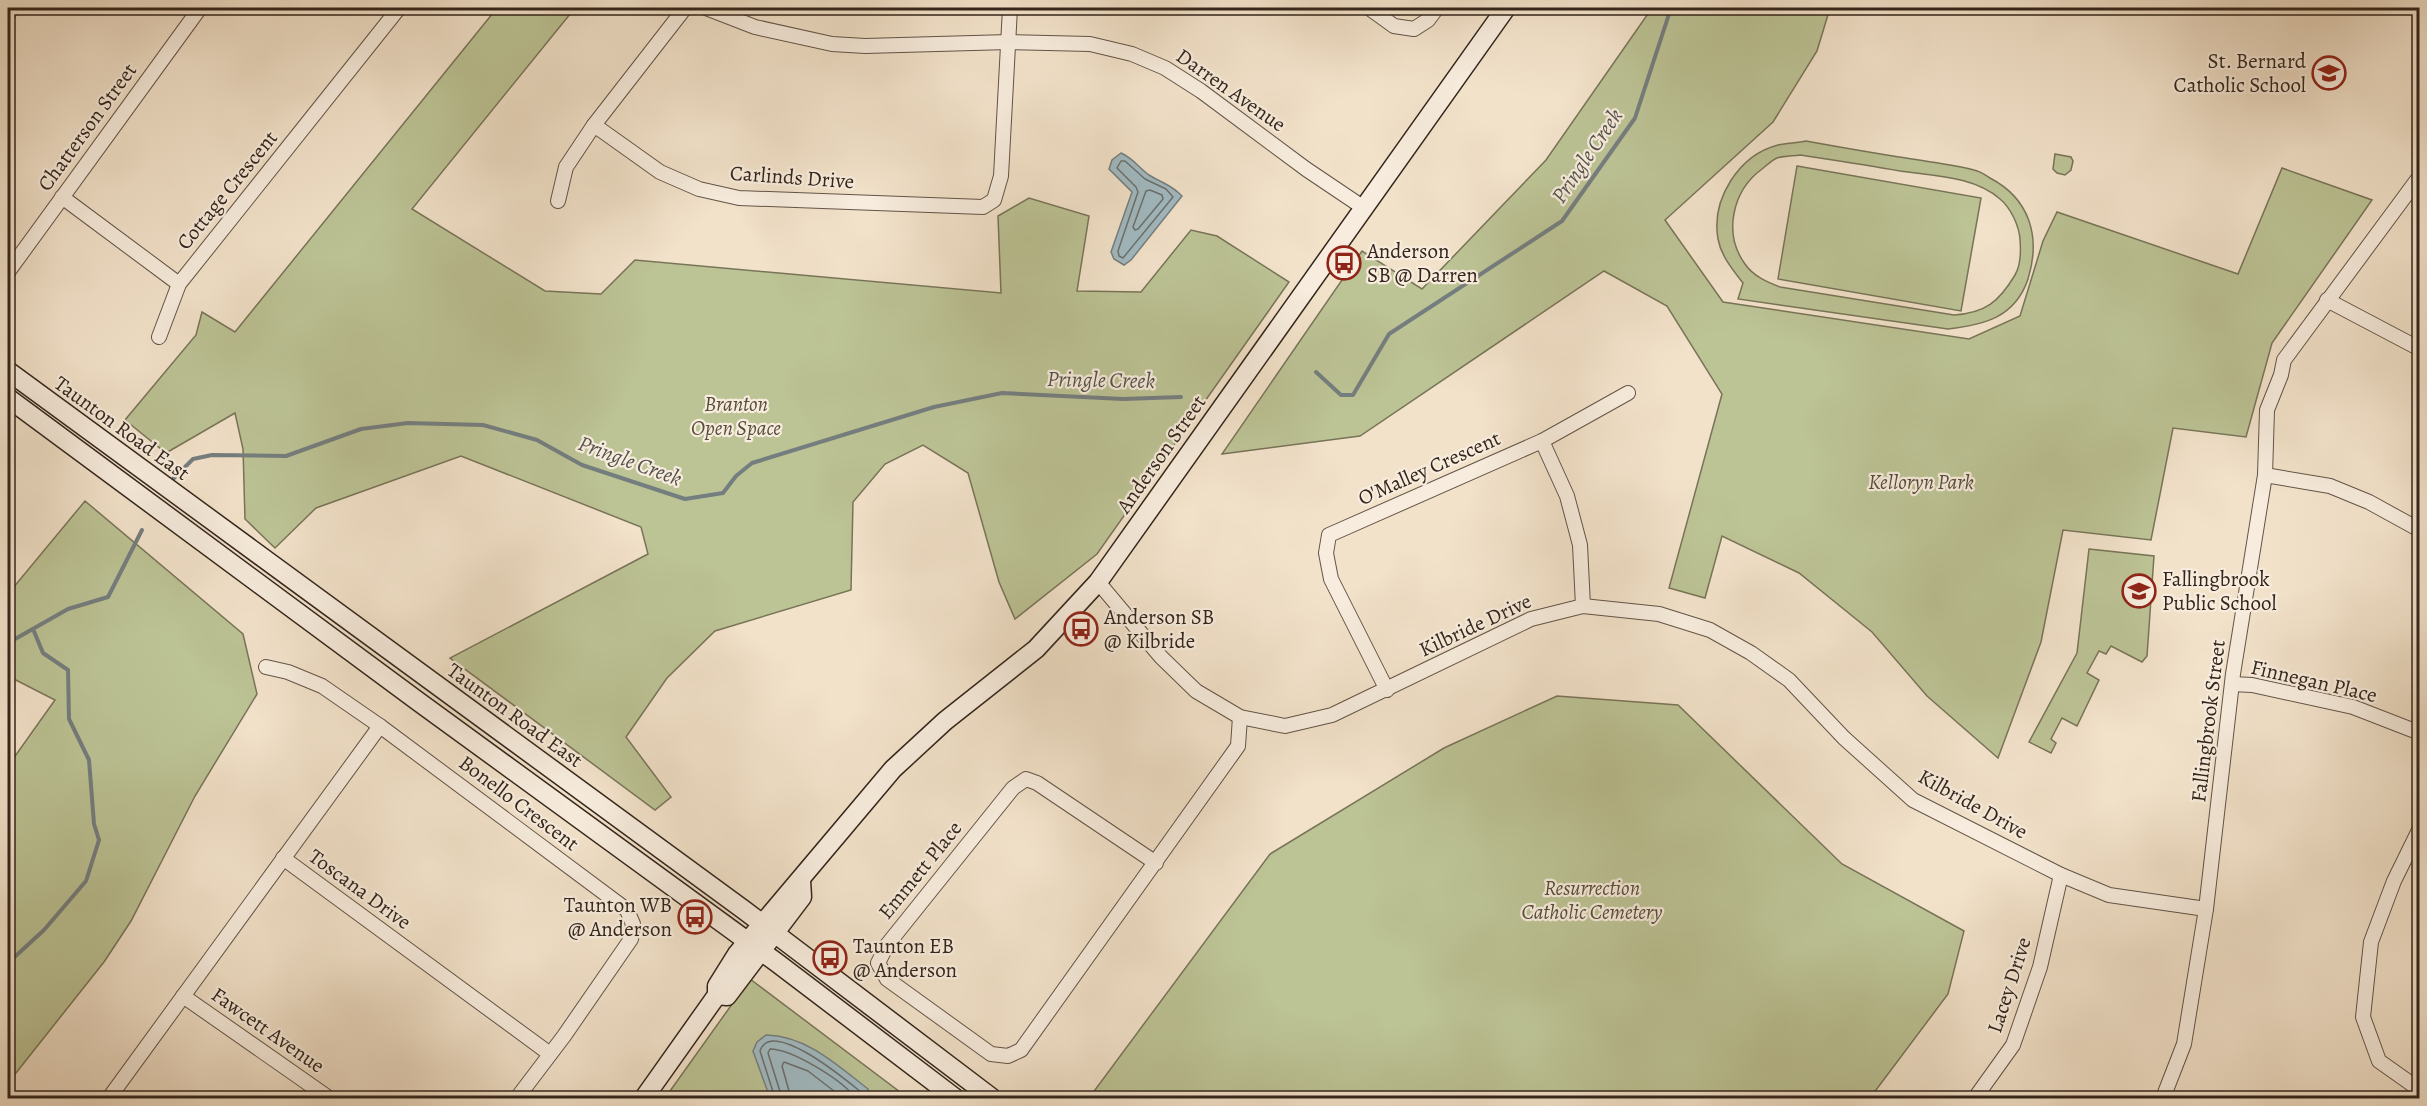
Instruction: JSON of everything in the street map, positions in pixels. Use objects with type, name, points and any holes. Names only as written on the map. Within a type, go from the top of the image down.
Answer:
[{"type":"main road","name":"Anderson Street","points":[[644,1098],[717,995],[727,996],[754,946],[768,928],[801,897],[801,880],[832,838],[893,769],[945,722],[1036,649],[1098,582],[1506,8]]},
{"type":"main road","name":"Taunton Road East","points":[[8,371],[768,928],[992,1098]]},
{"type":"main road","name":"Taunton Road East","points":[[8,398],[754,946],[955,1098]]},
{"type":"main road","points":[[335,639],[347,621]]},
{"type":"main road","points":[[419,702],[433,683]]},
{"type":"street","points":[[8,14],[12,8]]},
{"type":"street","name":"Chatterson Street","points":[[8,272],[200,8]]},
{"type":"street","name":"Cottage Crescent","points":[[62,197],[179,284],[399,8]]},
{"type":"street","points":[[558,201],[566,166],[594,125],[685,8]]},
{"type":"street","name":"Darren Avenue","points":[[706,8],[755,27],[832,44],[865,46],[1009,42],[1090,44],[1131,54],[1165,68],[1364,208]]},
{"type":"street","name":"Carlinds Drive","points":[[594,125],[660,172],[699,189],[739,198],[983,207],[994,200],[1002,176],[1010,8]]},
{"type":"street","points":[[1369,8],[1394,26],[1414,30],[1428,20],[1437,8]]},
{"type":"street","name":"Fallingbrook Street","points":[[2163,1098],[2184,1044],[2206,909],[2232,684],[2265,475],[2267,410],[2281,375],[2284,360],[2420,176]]},
{"type":"street","points":[[159,337],[179,284]]},
{"type":"street","points":[[2327,300],[2420,349]]},
{"type":"street","points":[[1583,606],[1580,545],[1567,496],[1542,441],[1628,393]]},
{"type":"street","name":"O'Malley Crescent","points":[[1387,690],[1331,579],[1326,553],[1329,535],[1542,441]]},
{"type":"street","points":[[2265,475],[2330,486],[2369,502],[2420,530]]},
{"type":"street","name":"Kilbride Drive","points":[[1098,582],[1161,657],[1197,691],[1240,717],[1285,726],[1332,715],[1531,619],[1583,606],[1659,614],[1710,630],[1751,653],[1789,680],[1844,738],[1913,800],[2061,874],[2109,895],[2206,909]]},
{"type":"street","name":"Bonello Crescent","points":[[266,667],[288,672],[322,686],[380,726],[627,910],[633,924],[631,939],[550,1054]]},
{"type":"street","name":"Finnegan Place","points":[[2232,684],[2252,685],[2353,707],[2420,733]]},
{"type":"street","name":"Emmett Place","points":[[1156,863],[1038,783],[1026,779],[1013,788],[887,945],[878,963],[887,979],[991,1054],[1008,1056],[1021,1050],[1156,863],[1238,746],[1240,717]]},
{"type":"street","points":[[283,858],[380,726]]},
{"type":"street","points":[[2420,828],[2394,881],[2371,942],[2363,1017],[2379,1061],[2420,1090]]},
{"type":"street","name":"Toscana Drive","points":[[109,1098],[283,858],[550,1054]]},
{"type":"street","name":"Lacey Drive","points":[[1976,1098],[2013,1045],[2040,967],[2061,874]]},
{"type":"street","name":"Fawcett Avenue","points":[[183,996],[322,1096]]},
{"type":"street","points":[[517,1098],[550,1054]]},
{"type":"green space","name":"Branton Open Space","points":[[497,8],[575,8],[412,209],[545,291],[601,294],[635,260],[1001,293],[998,216],[1029,198],[1089,216],[1077,291],[1141,292],[1191,230],[1217,236],[1289,282],[1097,554],[1015,619],[999,582],[968,473],[923,445],[885,464],[853,502],[851,590],[715,631],[667,678],[626,737],[671,797],[655,810],[450,658],[648,554],[641,527],[461,456],[316,508],[275,548],[245,519],[243,449],[235,413],[166,453],[125,420],[196,335],[202,312],[235,332]]},
{"type":"green space","name":"Kelloryn Park","points":[[1652,8],[1830,8],[1817,51],[1773,122],[1665,220],[1723,302],[1969,339],[2020,316],[2043,241],[2057,212],[2238,274],[2282,168],[2372,200],[2272,343],[2246,437],[2173,428],[2151,540],[2063,530],[2041,642],[1998,758],[1927,696],[1872,632],[1799,573],[1722,536],[1705,598],[1669,588],[1722,394],[1667,306],[1604,271],[1360,436],[1222,454],[1362,251],[1422,289],[1546,160]]},
{"type":"green space","points":[[1806,141],[1966,168],[1980,172],[2004,187],[2023,208],[2032,234],[2032,263],[2028,279],[2015,303],[2006,311],[1985,322],[1948,329],[1738,299],[1743,283],[1731,268],[1718,239],[1719,209],[1724,194],[1740,169],[1751,158],[1778,145]],"holes":[[[1800,155],[1953,178],[1990,191],[2008,207],[2018,229],[2020,253],[2015,275],[1997,299],[1983,309],[1954,315],[1780,287],[1761,278],[1745,264],[1734,240],[1734,214],[1738,201],[1752,178],[1775,159]]]},
{"type":"green space","points":[[2055,154],[2071,157],[2073,161],[2071,170],[2065,175],[2053,169]]},
{"type":"green space","points":[[1797,166],[1981,198],[1961,311],[1778,279]]},
{"type":"green space","points":[[85,501],[243,634],[257,694],[195,796],[131,921],[104,962],[8,1083],[8,766],[55,700],[8,676],[8,594]]},
{"type":"green space","points":[[2089,549],[2154,556],[2147,656],[2142,662],[2111,646],[2106,654],[2099,651],[2087,673],[2099,680],[2077,726],[2062,718],[2051,739],[2056,743],[2051,753],[2029,742],[2077,653]]},
{"type":"green space","name":"Resurrection Catholic Cemetery","points":[[1557,696],[1678,705],[1842,864],[1964,931],[1948,994],[1870,1098],[1089,1098],[1270,854],[1444,748]]},
{"type":"green space","points":[[750,979],[908,1098],[665,1098]]},
{"type":"water","points":[[1121,153],[1149,175],[1170,186],[1182,196],[1131,260],[1124,265],[1114,259],[1111,252],[1132,192],[1109,169],[1112,160]]},
{"type":"water","points":[[766,1035],[795,1040],[821,1053],[868,1089],[869,1098],[770,1098],[753,1051],[757,1042]]},
{"type":"waterway","name":"Pringle Creek","points":[[1316,372],[1341,395],[1353,395],[1389,334],[1562,221],[1635,118],[1671,8]]},
{"type":"waterway","name":"Pringle Creek","points":[[172,480],[193,459],[212,455],[286,456],[361,429],[408,423],[483,425],[537,440],[582,465],[685,499],[723,493],[736,476],[752,463],[934,407],[1002,393],[1123,399],[1181,397]]},
{"type":"waterway","name":"Pringle Creek","points":[[8,643],[68,609],[108,597],[142,530]]},
{"type":"waterway","name":"Pringle Creek","points":[[8,963],[44,930],[86,881],[99,840],[94,824],[89,760],[69,719],[68,670],[43,653],[33,629]]},
{"type":"place","name":"St. Bernard Catholic School","points":[[2329,73]]},
{"type":"place","name":"Anderson SB @ Darren","points":[[1344,263]]},
{"type":"place","name":"Fallingbrook Public School","points":[[2139,591]]},
{"type":"place","name":"Anderson SB @ Kilbride","points":[[1081,629]]},
{"type":"place","name":"Taunton WB @ Anderson","points":[[695,917]]},
{"type":"place","name":"Taunton EB @ Anderson","points":[[830,958]]}]
